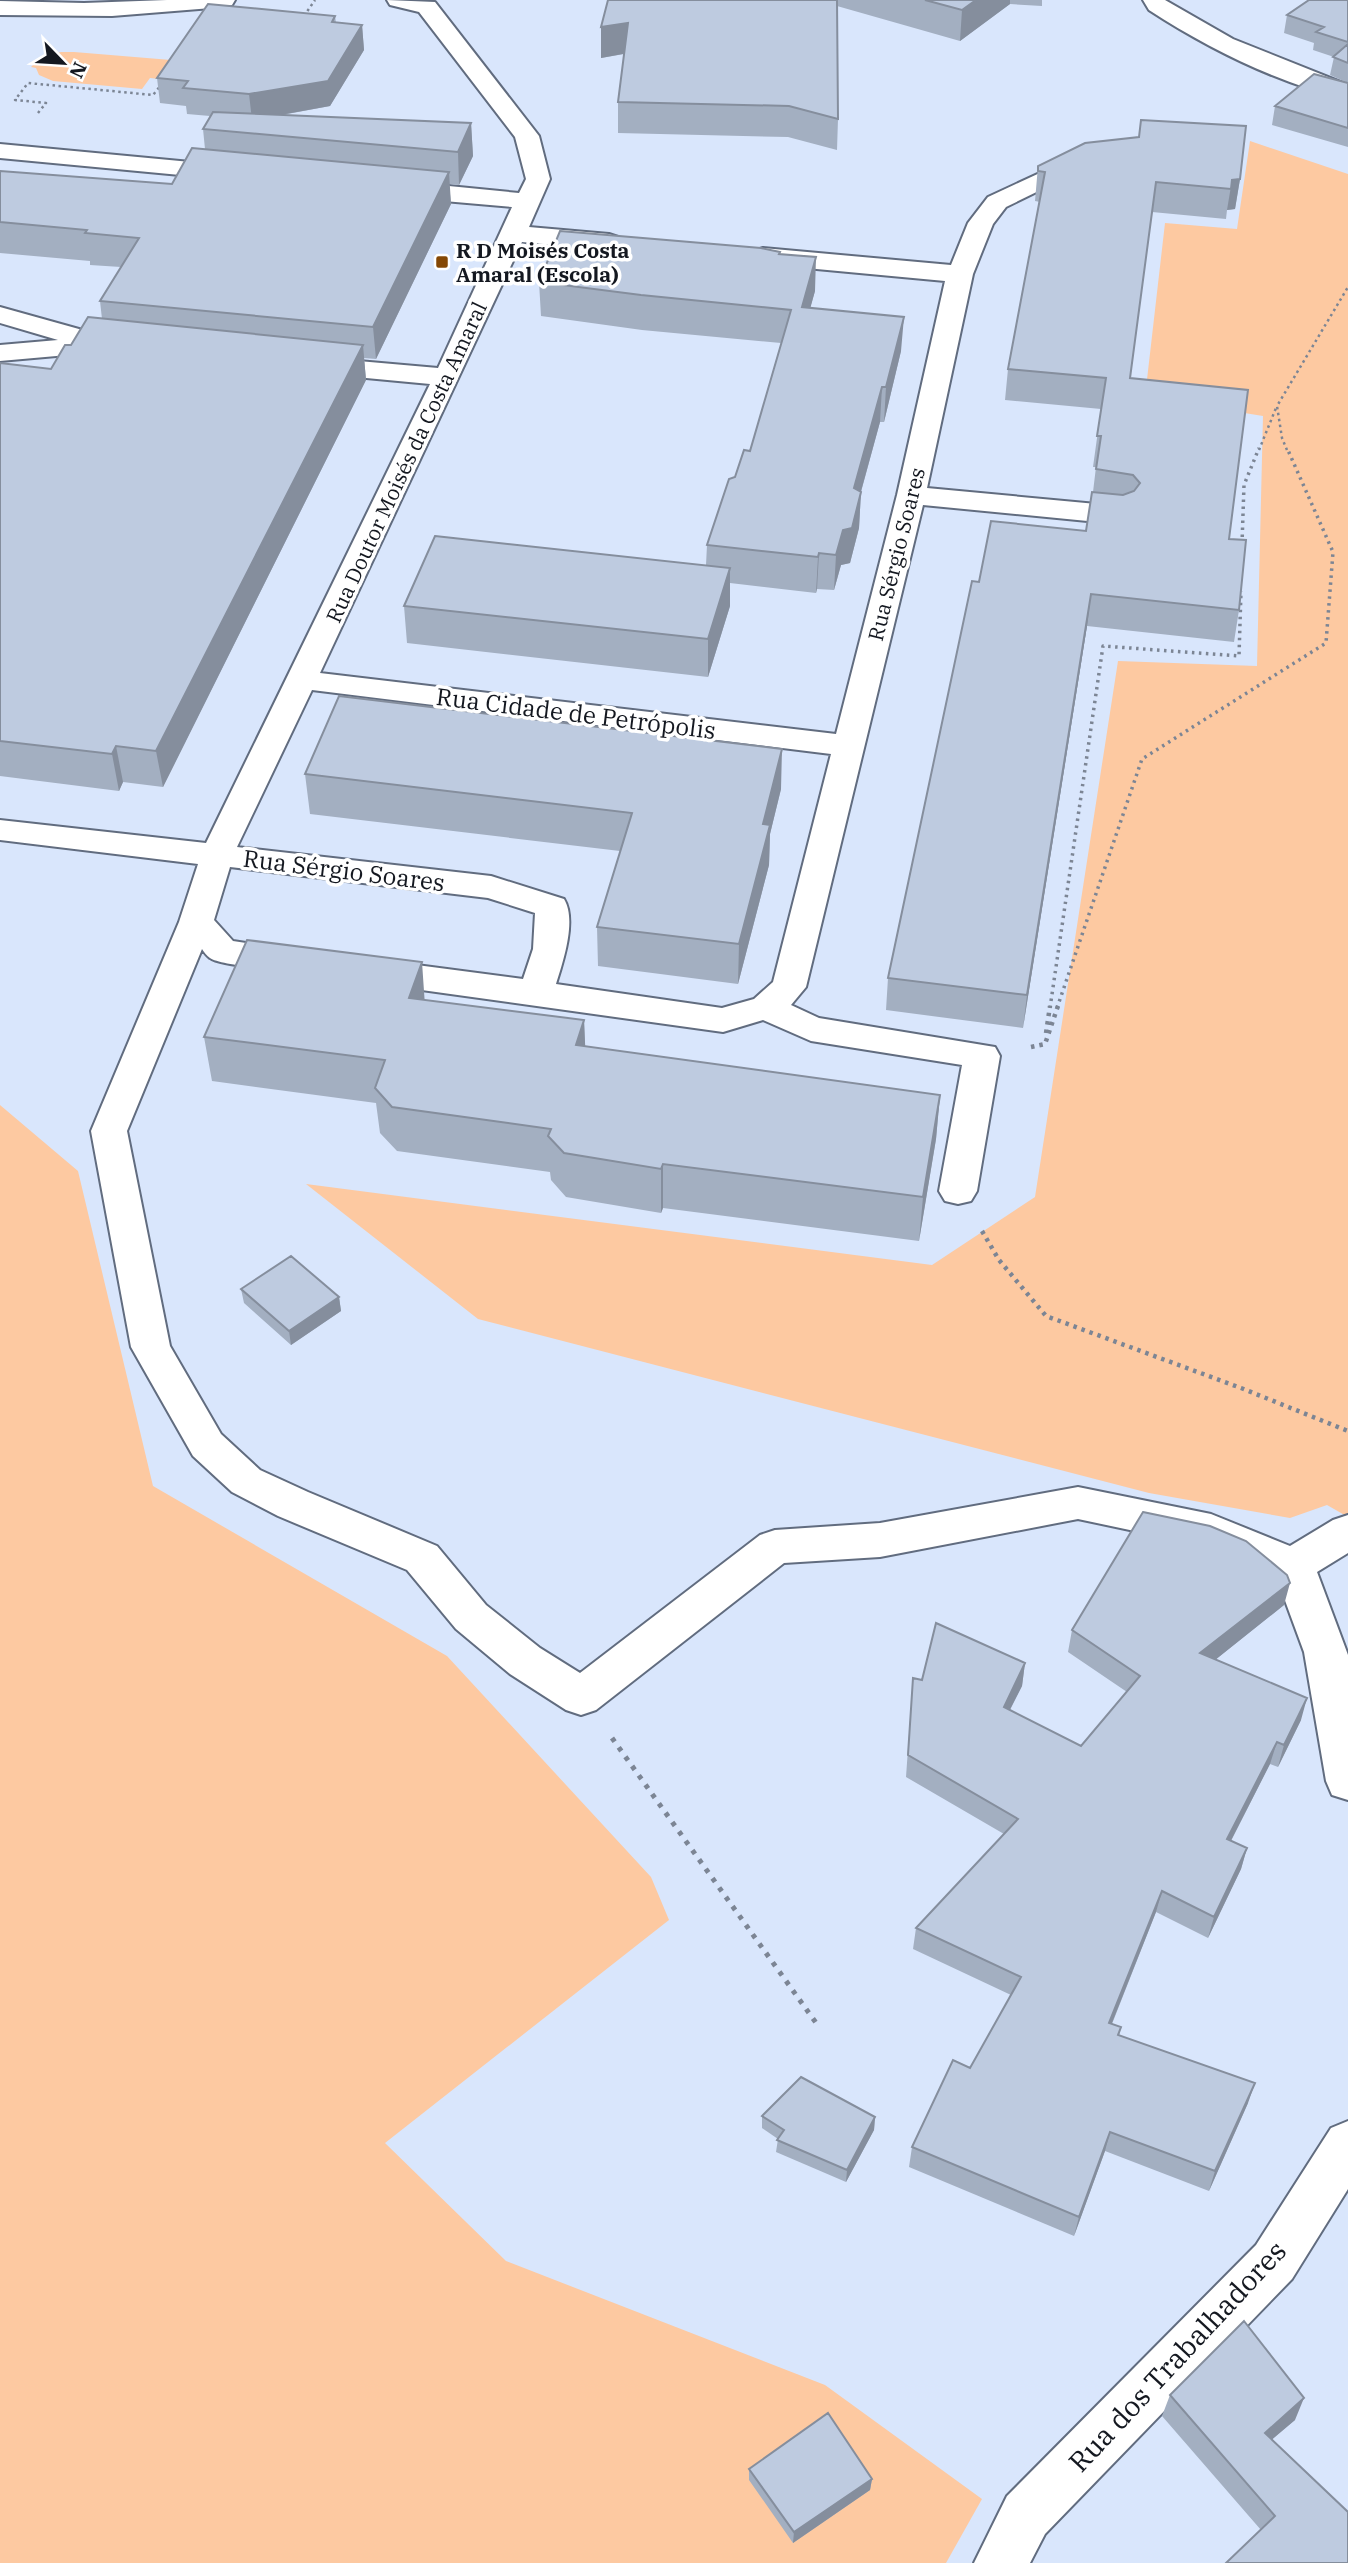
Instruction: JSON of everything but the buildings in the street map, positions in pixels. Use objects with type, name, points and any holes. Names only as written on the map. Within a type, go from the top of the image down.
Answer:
[{"type":"street","points":[[0,8],[88,11],[189,5],[224,0]]},
{"type":"street","name":"Rua Doutor Moisés da Costa Amaral","points":[[217,855],[447,377],[538,179],[527,136],[428,4],[398,0]]},
{"type":"street","points":[[1154,0],[1188,26],[1304,78],[1348,93]]},
{"type":"street","points":[[0,150],[261,176]]},
{"type":"street","name":"Rua Sérgio Soares","points":[[536,993],[550,949],[551,907],[491,887],[217,855],[197,922],[223,951],[723,1020],[766,1007],[789,987],[911,495],[960,274],[981,223],[998,202],[1094,154]]},
{"type":"street","points":[[381,187],[528,201]]},
{"type":"street","points":[[513,233],[635,244]]},
{"type":"street","points":[[743,254],[960,274]]},
{"type":"street","points":[[0,315],[102,344]]},
{"type":"street","points":[[0,353],[102,344],[155,349]]},
{"type":"street","points":[[288,362],[447,377]]},
{"type":"street","points":[[911,495],[1118,516]]},
{"type":"street","name":"Rua Cidade de Petrópolis","points":[[303,680],[850,746]]},
{"type":"street","points":[[0,830],[217,855]]},
{"type":"street","points":[[197,922],[110,1131],[151,1347],[207,1445],[246,1481],[293,1504],[422,1558],[471,1617],[524,1661],[581,1697],[775,1547],[880,1540],[1078,1503],[1211,1531],[1293,1565],[1326,1652],[1348,1781]]},
{"type":"street","points":[[766,1007],[811,1029],[982,1056],[958,1191]]},
{"type":"street","points":[[1293,1565],[1348,1532]]},
{"type":"street","name":"Rua dos Trabalhadores","points":[[1001,2563],[1026,2515],[1274,2262],[1348,2144]]},
{"type":"path","points":[[301,20],[315,0]]},
{"type":"path","points":[[28,83],[153,95],[168,75]]},
{"type":"path","points":[[1242,551],[1244,485],[1277,406],[1348,287]]},
{"type":"path","points":[[1045,1044],[1142,759],[1326,643],[1333,552],[1282,438],[1277,406]]},
{"type":"path","points":[[1045,1044],[1103,646],[1239,656],[1241,590]]},
{"type":"path","points":[[982,1056],[1045,1044]]},
{"type":"path","points":[[958,1191],[999,1260],[1046,1316],[1241,1388],[1348,1432]]},
{"type":"path","points":[[581,1697],[698,1855],[819,2027]]},
{"type":"shaded area","points":[[61,52],[171,60],[159,79],[150,78],[142,89],[53,81],[39,75],[36,68],[31,67],[39,59]]},
{"type":"shaded area","points":[[1250,141],[1348,174],[1348,1517],[1327,1505],[1290,1518],[1149,1493],[478,1319],[306,1184],[932,1265],[1035,1197],[1118,661],[1257,666],[1263,416],[1145,397],[1165,223],[1237,229]]},
{"type":"shaded area","points":[[0,1105],[78,1171],[153,1486],[447,1656],[651,1877],[669,1920],[385,2143],[506,2261],[825,2385],[982,2499],[946,2563],[0,2563]]},
{"type":"place","name":"R D Moisés Costa Amaral (Escola)","points":[[442,262]]}]
